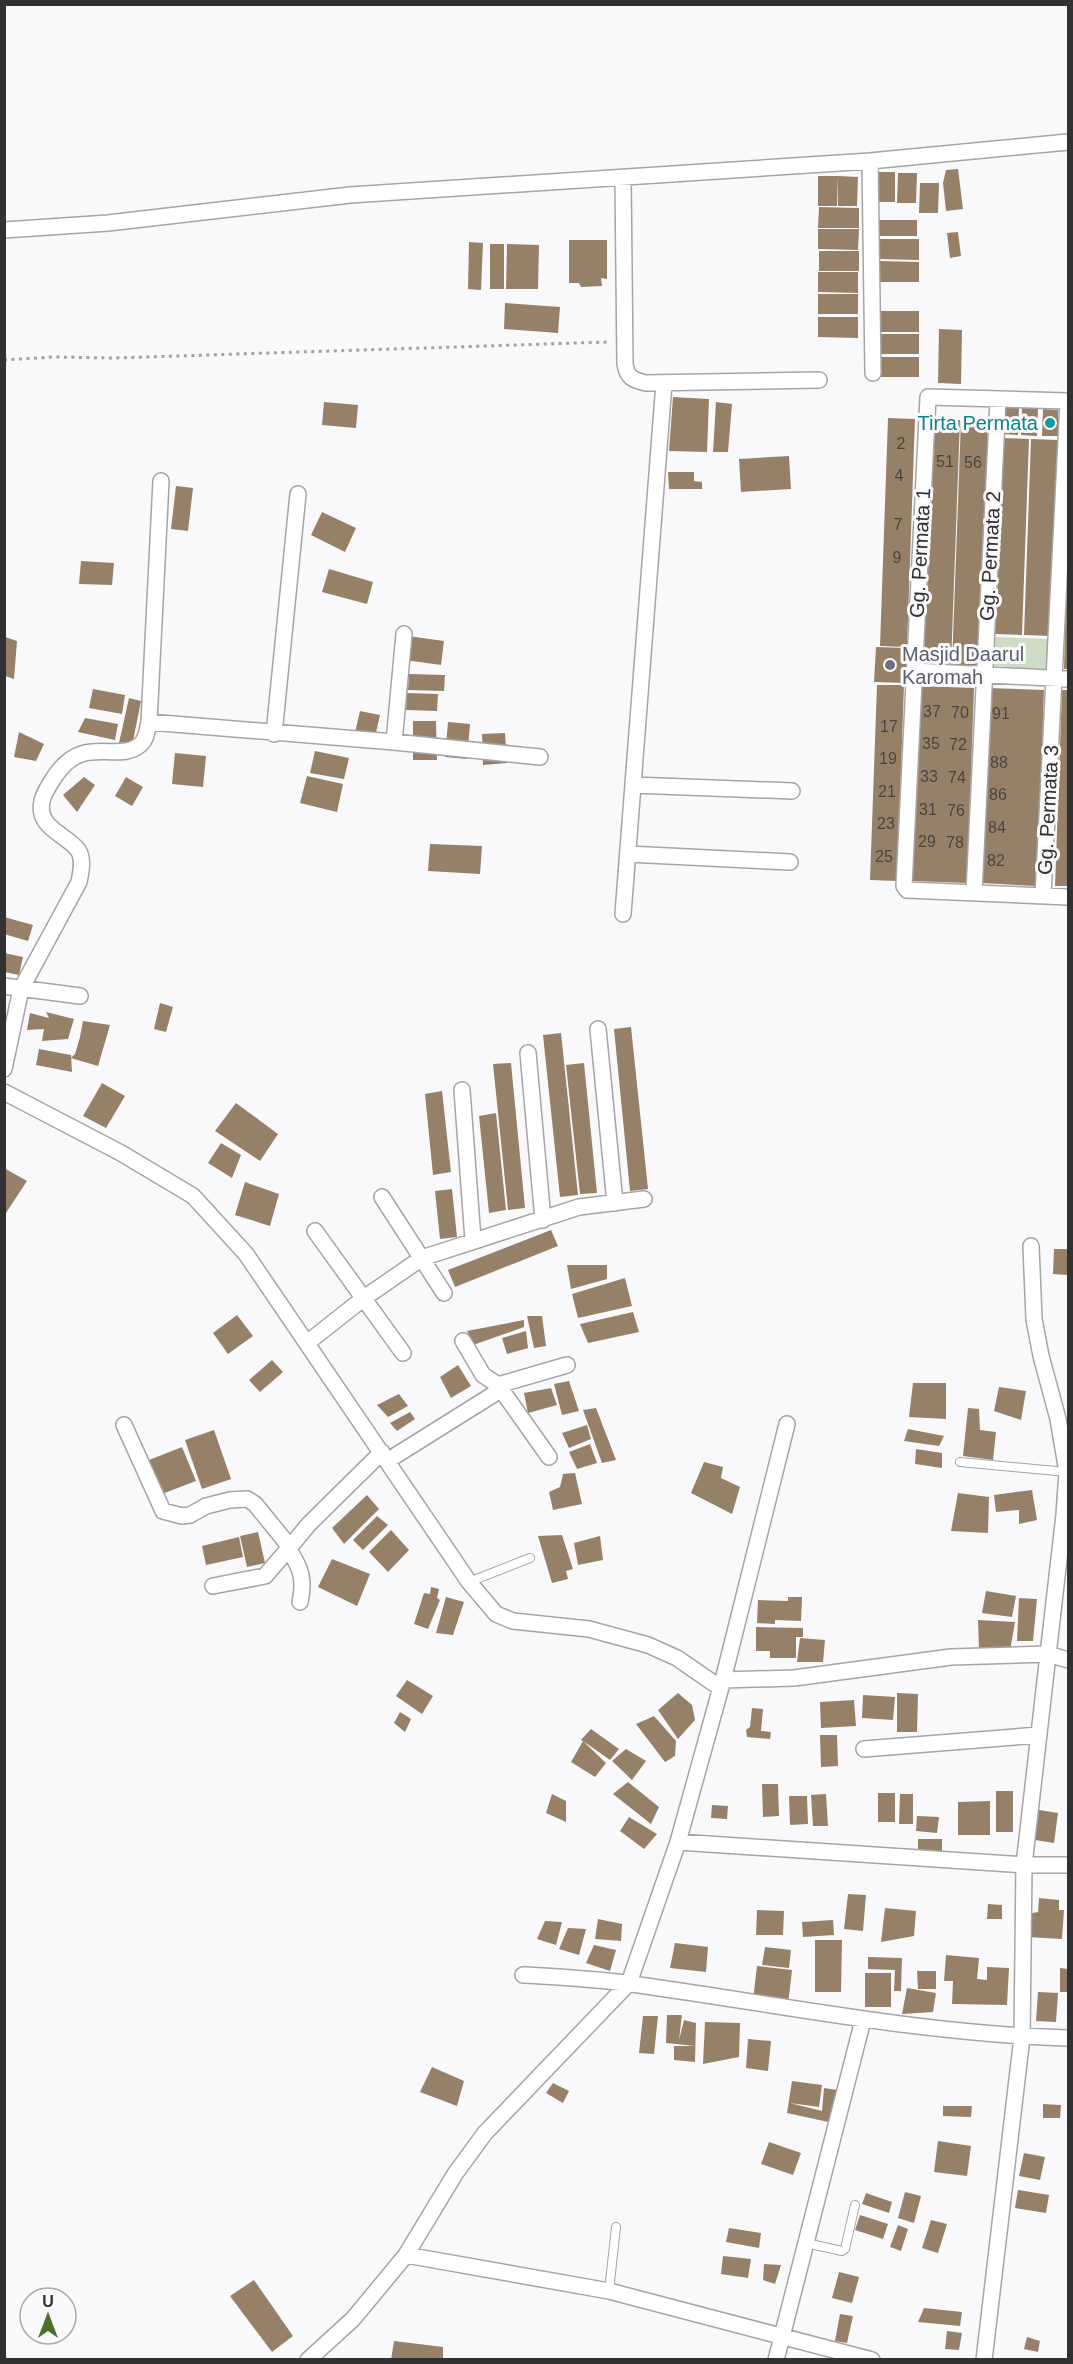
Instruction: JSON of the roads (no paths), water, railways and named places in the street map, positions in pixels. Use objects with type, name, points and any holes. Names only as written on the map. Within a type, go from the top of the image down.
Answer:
[{"type":"street","points":[[4,230],[108,223],[350,195],[870,161],[1068,142]]},
{"type":"street","points":[[870,161],[873,373]]},
{"type":"street","points":[[623,178],[626,373],[633,381],[664,383],[819,380]]},
{"type":"street","points":[[623,914],[664,383]]},
{"type":"street","name":"Gg. Permata 1","points":[[974,893],[905,889],[914,671],[928,397],[998,399]]},
{"type":"street","points":[[998,399],[1068,401]]},
{"type":"street","name":"Gg. Permata 2","points":[[974,893],[998,399]]},
{"type":"street","name":"Gg. Permata 3","points":[[1043,896],[1061,678],[1068,401]]},
{"type":"street","points":[[4,1069],[21,989],[79,882],[82,870],[78,850],[47,826],[41,803],[48,787],[70,760],[81,753],[128,750],[140,745],[145,739],[149,722],[161,481]]},
{"type":"street","points":[[274,734],[298,495]]},
{"type":"street","points":[[394,742],[404,633]]},
{"type":"street","points":[[914,671],[1061,678]]},
{"type":"street","points":[[149,722],[394,742],[540,757]]},
{"type":"street","points":[[633,785],[792,791]]},
{"type":"street","points":[[628,854],[790,862]]},
{"type":"street","points":[[974,893],[1068,897]]},
{"type":"street","points":[[4,986],[80,996]]},
{"type":"street","points":[[598,1029],[615,1203]]},
{"type":"street","points":[[528,1053],[543,1220]]},
{"type":"street","points":[[462,1090],[473,1240]]},
{"type":"street","points":[[4,1092],[121,1153],[193,1196],[246,1254],[469,1582],[496,1614],[513,1621],[589,1629],[648,1645],[677,1658],[721,1684],[794,1678],[951,1658],[1048,1654],[1068,1660]]},
{"type":"street","points":[[382,1197],[444,1293]]},
{"type":"street","points":[[307,1343],[364,1298],[422,1258],[579,1208],[644,1199]]},
{"type":"street","points":[[315,1231],[403,1353]]},
{"type":"street","points":[[984,2360],[1022,2037],[1024,1865],[1067,1472],[1058,1419],[1041,1356],[1034,1319],[1031,1246]]},
{"type":"street","points":[[463,1341],[483,1375],[498,1385],[549,1457]]},
{"type":"street","points":[[213,1586],[265,1576],[309,1524],[385,1456],[494,1394],[498,1385],[567,1365]]},
{"type":"street","points":[[308,2360],[352,2319],[406,2255],[454,2174],[485,2133],[629,1983],[678,1842],[788,1424]]},
{"type":"street","points":[[124,1425],[163,1511],[182,1516],[190,1515],[206,1506],[230,1500],[247,1499],[255,1504],[298,1563],[303,1579],[300,1602]]},
{"type":"street","points":[[864,1749],[1039,1735]]},
{"type":"street","points":[[678,1842],[1024,1865],[1068,1865]]},
{"type":"street","points":[[523,1975],[629,1983],[863,2020],[1022,2037],[1068,2038]]},
{"type":"street","points":[[776,2360],[863,2020]]},
{"type":"street","points":[[406,2255],[609,2291],[782,2334],[827,2353],[872,2360]]},
{"type":"lane","points":[[960,1462],[1067,1472]]},
{"type":"lane","points":[[469,1582],[530,1558]]},
{"type":"lane","points":[[806,2244],[842,2251],[845,2249],[855,2205]]},
{"type":"lane","points":[[609,2291],[616,2227]]},
{"type":"place","name":"Tirta Permata","points":[[1050,423]]},
{"type":"place","name":"Masjid Daarul Karomah","points":[[890,665]]}]
